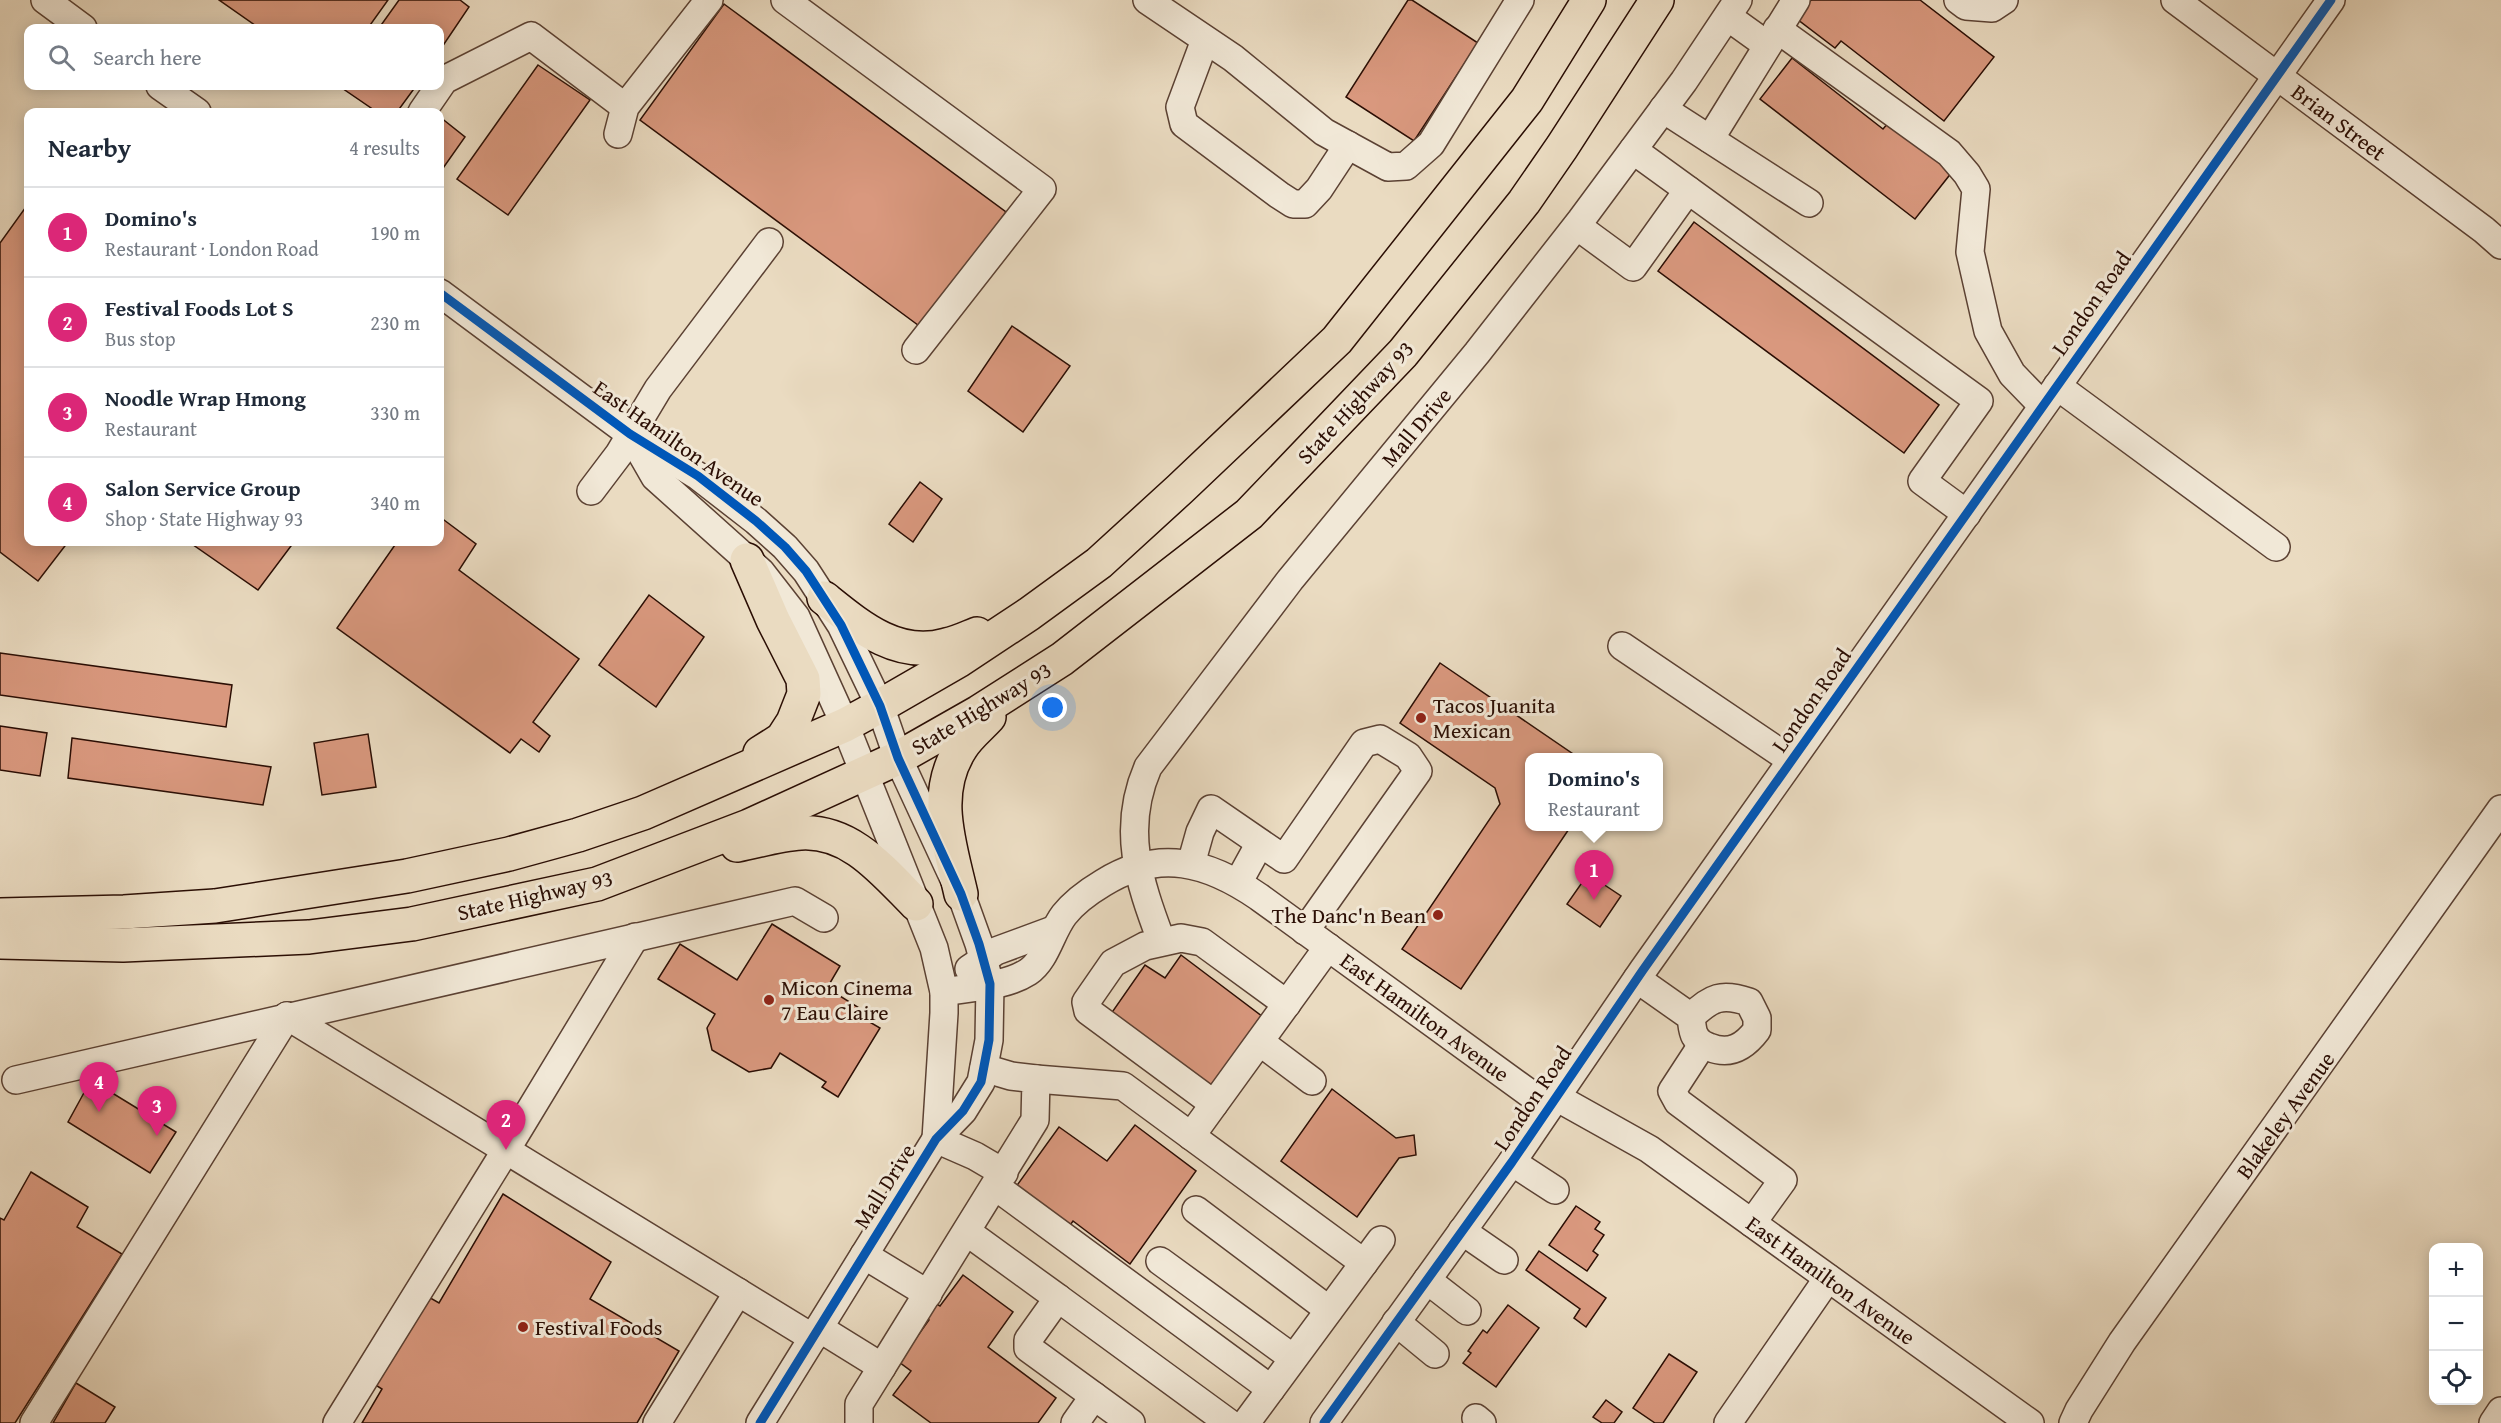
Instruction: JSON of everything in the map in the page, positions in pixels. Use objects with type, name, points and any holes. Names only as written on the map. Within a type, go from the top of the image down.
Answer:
[{"type":"main road","name":"State Highway 93","points":[[0,915],[124,912],[215,906],[407,876],[509,854],[578,835],[643,813],[845,725],[880,706],[958,661],[1029,614],[1098,563],[1180,489],[1337,340],[1527,100],[1589,0]]},
{"type":"main road","points":[[1524,202],[1576,94],[1631,0]]},
{"type":"main road","name":"State Highway 93","points":[[0,942],[123,945],[309,937],[412,924],[597,884],[749,826],[898,758],[1062,659],[1249,514],[1403,353],[1524,202],[1657,0]]},
{"type":"main road","points":[[715,783],[782,739],[793,722],[804,694],[803,679],[773,620],[747,560]]},
{"type":"main road","points":[[824,597],[872,633],[893,644],[916,648],[946,646],[1029,614]]},
{"type":"main road","points":[[961,894],[944,818],[944,789],[962,745],[1014,690]]},
{"type":"main road","points":[[664,860],[801,833],[823,834],[840,839],[865,854],[910,890]]},
{"type":"street","points":[[45,0],[78,24]]},
{"type":"street","points":[[618,134],[625,107],[710,0]]},
{"type":"street","points":[[785,0],[1042,189],[916,350]]},
{"type":"street","points":[[1147,0],[1233,58],[1324,132],[1388,167],[1406,166],[1431,144],[1520,0]]},
{"type":"street","points":[[1710,139],[1796,0]]},
{"type":"street","points":[[1958,0],[1966,6],[1992,9],[2004,0]]},
{"type":"street","name":"Brian Street","points":[[2175,0],[2501,245]]},
{"type":"street","name":"London Road","points":[[1324,1423],[1512,1162],[1791,760],[2331,0]]},
{"type":"street","points":[[1733,8],[1772,37],[1949,153],[1967,174],[1976,189],[1970,252],[1988,331],[2012,374],[2049,396],[2276,547]]},
{"type":"street","name":"Mall Drive","points":[[1161,940],[1136,867],[1135,809],[1140,786],[1148,766],[1290,580],[1477,353],[1576,226],[1634,150],[1733,8]]},
{"type":"street","points":[[444,80],[531,36],[625,107]]},
{"type":"street","points":[[1205,40],[1180,107],[1184,124],[1269,188],[1293,204],[1305,204],[1319,189],[1348,145]]},
{"type":"street","points":[[166,90],[191,108]]},
{"type":"street","points":[[425,108],[437,90]]},
{"type":"street","points":[[1663,109],[1809,203]]},
{"type":"street","points":[[1634,150],[1979,401],[1922,481],[1967,514]]},
{"type":"street","points":[[1576,226],[1634,267],[1688,190]]},
{"type":"street","points":[[591,490],[619,454],[663,382],[769,242]]},
{"type":"street","name":"East Hamilton Avenue","points":[[444,296],[630,434],[699,476],[785,547],[824,597],[841,625],[880,706],[898,758],[961,894],[987,971]]},
{"type":"street","name":"East Hamilton Avenue","points":[[630,434],[655,477],[747,560],[777,591],[796,617],[845,725],[934,948],[944,992],[987,971],[1019,977],[1031,969],[1038,961],[1053,930],[1069,909],[1082,897],[1118,874],[1136,867],[1163,862],[1191,864],[1238,883],[1529,1092],[1556,1097],[1649,1149],[2030,1423]]},
{"type":"street","points":[[1622,646],[1791,760]]},
{"type":"street","points":[[1191,864],[1200,832],[1211,809],[1284,859],[1364,743],[1380,739],[1408,756],[1418,771],[1305,931]]},
{"type":"street","name":"Blakeley Avenue","points":[[2073,1423],[2122,1342],[2501,809]]},
{"type":"street","points":[[1238,883],[1260,843]]},
{"type":"street","points":[[16,1080],[286,1016],[795,901],[824,918]]},
{"type":"street","points":[[337,1423],[635,937]]},
{"type":"street","points":[[1214,1104],[1088,1011],[1086,1002],[1113,963],[1145,945],[1161,940],[1181,938],[1202,942],[1287,1004]]},
{"type":"street","points":[[1191,1136],[1328,947]]},
{"type":"street","name":"Mall Drive","points":[[760,1423],[936,1139],[973,1098],[981,1082],[991,1019],[987,971]]},
{"type":"street","points":[[1637,979],[1691,1017],[1695,1035],[1702,1045],[1717,1051],[1732,1050],[1747,1043],[1757,1030],[1757,1018],[1749,1002],[1733,997],[1720,997],[1704,1004],[1691,1017]]},
{"type":"street","name":"Mall Drive","points":[[936,1139],[944,992]]},
{"type":"street","points":[[286,1016],[738,1292],[882,1367]]},
{"type":"street","points":[[34,1423],[286,1016]]},
{"type":"street","points":[[1260,1042],[1312,1080]]},
{"type":"street","points":[[1702,1045],[1672,1091],[1678,1102],[1783,1180],[1752,1222]]},
{"type":"street","points":[[984,1068],[1011,1076],[1123,1086],[1364,1263]]},
{"type":"street","points":[[859,1423],[859,1404],[1035,1120],[1036,1079]]},
{"type":"street","points":[[936,1139],[975,1156],[999,1179],[1271,1389]]},
{"type":"street","points":[[1512,1162],[1555,1190]]},
{"type":"street","points":[[1196,1210],[1329,1310]]},
{"type":"street","points":[[1462,1231],[1504,1260]]},
{"type":"street","points":[[967,1232],[1229,1423]]},
{"type":"street","points":[[1246,1423],[1381,1240]]},
{"type":"street","points":[[864,1255],[928,1294]]},
{"type":"street","points":[[1160,1261],[1293,1358]]},
{"type":"street","points":[[1728,1423],[1828,1278]]},
{"type":"street","points":[[1427,1280],[1467,1311]]},
{"type":"street","points":[[657,1423],[738,1292]]},
{"type":"street","points":[[1058,1298],[1028,1340],[1028,1348],[1131,1423]]},
{"type":"street","points":[[1396,1322],[1435,1354]]},
{"type":"street","points":[[1075,1423],[1094,1396]]},
{"type":"street","points":[[2493,1423],[2501,1411]]},
{"type":"building","points":[[219,0],[388,0],[371,24],[253,24]]},
{"type":"building","points":[[399,0],[460,0],[469,7],[444,44],[444,24],[382,24]]},
{"type":"building","points":[[1408,0],[1412,0],[1478,43],[1414,141],[1346,97]]},
{"type":"building","points":[[1811,0],[1920,0],[1994,57],[1944,121],[1841,41],[1835,48],[1797,19]]},
{"type":"building","points":[[724,4],[1006,212],[922,328],[640,120]]},
{"type":"building","points":[[1792,58],[1883,129],[1889,122],[1952,172],[1915,219],[1760,99]]},
{"type":"building","points":[[538,65],[590,100],[508,215],[457,179]]},
{"type":"building","points":[[345,90],[413,90],[400,108],[371,108]]},
{"type":"building","points":[[444,120],[465,137],[444,167]]},
{"type":"building","points":[[24,210],[24,546],[65,546],[38,581],[0,552],[0,243]]},
{"type":"building","points":[[1694,222],[1939,405],[1904,453],[1658,271]]},
{"type":"building","points":[[1012,326],[1070,366],[1023,432],[968,391]]},
{"type":"building","points":[[920,482],[942,499],[913,542],[889,524]]},
{"type":"building","points":[[444,520],[476,544],[459,570],[579,659],[533,722],[550,736],[539,752],[521,739],[510,753],[337,628],[394,546],[444,546]]},
{"type":"building","points":[[195,546],[291,546],[258,590]]},
{"type":"building","points":[[649,595],[704,637],[656,707],[599,665]]},
{"type":"building","points":[[0,653],[232,685],[226,727],[0,695]]},
{"type":"building","points":[[1440,663],[1572,753],[1525,753],[1525,831],[1568,831],[1461,989],[1402,949],[1500,804],[1495,788],[1400,723]]},
{"type":"building","points":[[0,726],[47,733],[40,776],[0,770]]},
{"type":"building","points":[[368,734],[376,787],[322,795],[314,743]]},
{"type":"building","points":[[72,738],[271,767],[263,805],[68,778]]},
{"type":"building","points":[[1588,874],[1621,896],[1600,927],[1567,904]]},
{"type":"building","name":"Micon Cinema 7 Eau Claire","points":[[772,924],[840,966],[827,988],[864,1011],[861,1017],[880,1028],[838,1097],[822,1087],[826,1082],[780,1053],[771,1068],[749,1072],[712,1050],[707,1028],[715,1014],[658,979],[680,944],[737,980]]},
{"type":"building","points":[[1181,955],[1263,1017],[1211,1099],[1106,1021],[1145,965],[1165,978]]},
{"type":"building","points":[[91,1080],[176,1132],[150,1173],[68,1122]]},
{"type":"building","points":[[1332,1089],[1396,1138],[1414,1135],[1416,1155],[1399,1158],[1357,1217],[1281,1161]]},
{"type":"building","points":[[1135,1125],[1196,1171],[1130,1264],[1073,1221],[1063,1235],[1010,1195],[1059,1127],[1107,1161]]},
{"type":"building","points":[[31,1172],[88,1207],[77,1227],[122,1254],[15,1423],[0,1423],[0,1218],[4,1220]]},
{"type":"building","name":"Festival Foods","points":[[503,1194],[611,1262],[590,1299],[679,1351],[637,1423],[362,1423],[382,1389],[374,1384],[427,1296],[439,1303]]},
{"type":"building","points":[[1576,1206],[1600,1222],[1595,1229],[1604,1235],[1593,1251],[1598,1255],[1587,1271],[1549,1245]]},
{"type":"building","points":[[1539,1251],[1606,1298],[1586,1327],[1574,1318],[1580,1309],[1526,1270]]},
{"type":"building","points":[[963,1275],[1013,1312],[988,1347],[1056,1398],[1038,1423],[931,1423],[893,1395],[911,1371],[899,1362],[929,1320],[925,1317],[935,1303],[940,1306]]},
{"type":"building","points":[[1508,1305],[1539,1328],[1496,1387],[1463,1363],[1471,1353],[1468,1351],[1483,1330],[1487,1333]]},
{"type":"building","points":[[1669,1354],[1697,1372],[1663,1423],[1655,1423],[1633,1408]]},
{"type":"building","points":[[76,1383],[115,1407],[105,1423],[53,1423]]},
{"type":"building","points":[[1606,1400],[1622,1412],[1614,1423],[1602,1423],[1593,1417]]},
{"type":"cycle path","points":[[1324,1423],[1512,1162],[1643,970],[2331,0]]},
{"type":"cycle path","points":[[444,296],[630,434],[698,476],[756,521],[785,547],[806,571],[841,625],[880,706],[898,758],[961,894],[979,944],[990,984],[989,1040],[981,1082],[963,1111],[936,1139],[760,1423]]},
{"type":"place","name":"Tacos Juanita Mexican","points":[[1421,718]]},
{"type":"place","name":"Domino's","points":[[1594,900]]},
{"type":"place","name":"The Danc'n Bean","points":[[1438,915]]},
{"type":"place","name":"Micon Cinema 7 Eau Claire","points":[[769,1000]]},
{"type":"place","name":"Salon Service Group","points":[[99,1112]]},
{"type":"place","name":"Noodle Wrap Hmong","points":[[157,1136]]},
{"type":"place","name":"Festival Foods Lot S","points":[[506,1150]]},
{"type":"place","name":"Festival Foods","points":[[523,1327]]}]
